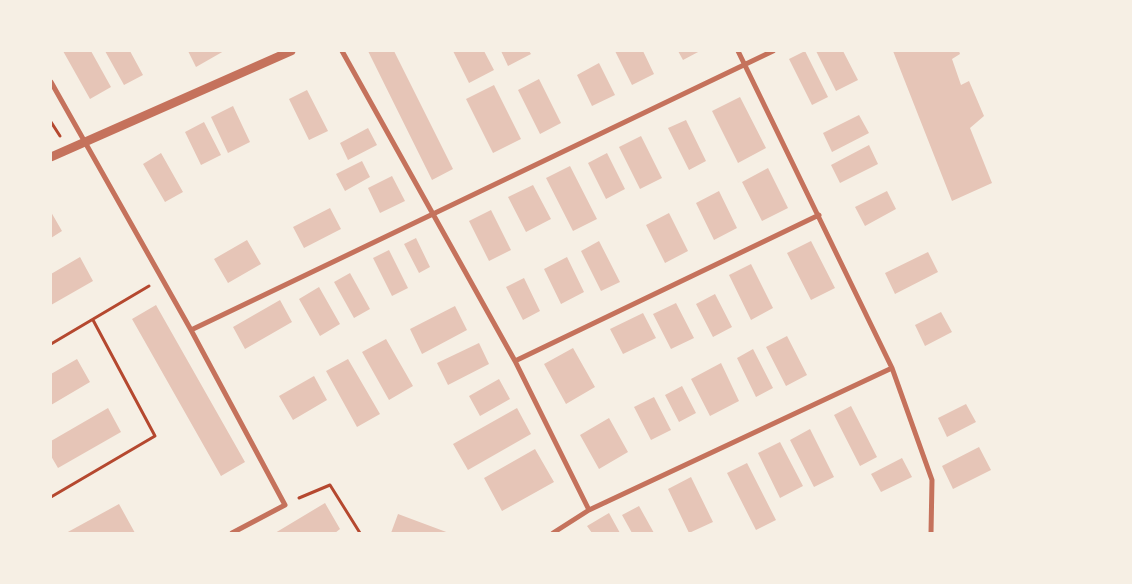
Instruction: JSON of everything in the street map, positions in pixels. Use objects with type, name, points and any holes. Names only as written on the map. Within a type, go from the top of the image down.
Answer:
[{"type":"street","points":[[51,157],[291,51]]},
{"type":"street","points":[[342,51],[434,212],[515,361],[589,510]]},
{"type":"street","points":[[738,51],[892,368],[932,480],[931,533]]},
{"type":"street","points":[[190,330],[773,51]]},
{"type":"street","points":[[51,82],[86,141],[284,505],[232,533]]},
{"type":"street","points":[[515,361],[819,215]]},
{"type":"street","points":[[553,533],[589,510],[892,368]]},
{"type":"path","points":[[51,344],[161,278]]},
{"type":"path","points":[[51,497],[155,436],[93,320]]},
{"type":"path","points":[[284,505],[330,484],[360,533]]},
{"type":"building","points":[[63,51],[91,51],[111,87],[90,99]]},
{"type":"building","points":[[105,51],[130,51],[143,75],[124,85]]},
{"type":"building","points":[[188,51],[224,51],[196,67]]},
{"type":"building","points":[[368,51],[394,51],[453,169],[432,180]]},
{"type":"building","points":[[453,51],[484,51],[494,70],[469,83]]},
{"type":"building","points":[[501,51],[529,51],[531,54],[508,66]]},
{"type":"building","points":[[615,51],[643,51],[654,74],[632,85]]},
{"type":"building","points":[[678,51],[700,51],[683,60]]},
{"type":"building","points":[[805,51],[828,97],[812,105],[789,59]]},
{"type":"building","points":[[816,51],[843,51],[858,80],[836,91]]},
{"type":"building","points":[[893,51],[959,51],[960,54],[952,59],[961,85],[969,81],[984,116],[970,128],[992,183],[952,201]]},
{"type":"building","points":[[599,63],[615,95],[592,106],[577,75]]},
{"type":"building","points":[[539,79],[561,123],[540,134],[518,90]]},
{"type":"building","points":[[494,85],[521,139],[493,153],[466,99]]},
{"type":"building","points":[[307,90],[328,131],[309,140],[289,99]]},
{"type":"building","points":[[740,97],[766,148],[738,163],[712,111]]},
{"type":"building","points":[[233,106],[250,142],[228,153],[211,117]]},
{"type":"building","points":[[859,115],[869,133],[832,152],[823,133]]},
{"type":"building","points":[[686,120],[706,161],[689,170],[668,128]]},
{"type":"building","points":[[204,122],[221,155],[201,165],[185,132]]},
{"type":"building","points":[[368,128],[377,145],[348,160],[340,143]]},
{"type":"building","points":[[641,136],[662,178],[640,189],[619,147]]},
{"type":"building","points":[[869,145],[878,164],[840,183],[831,165]]},
{"type":"building","points":[[161,153],[183,192],[165,202],[143,164]]},
{"type":"building","points":[[607,153],[625,189],[606,199],[588,163]]},
{"type":"building","points":[[362,161],[370,177],[345,191],[336,174]]},
{"type":"building","points":[[570,166],[597,219],[573,231],[546,178]]},
{"type":"building","points":[[768,168],[788,208],[762,221],[742,182]]},
{"type":"building","points":[[392,176],[405,201],[380,213],[368,188]]},
{"type":"building","points":[[533,185],[551,219],[526,232],[508,197]]},
{"type":"building","points":[[719,191],[737,228],[714,240],[696,203]]},
{"type":"building","points":[[887,191],[896,209],[865,226],[855,207]]},
{"type":"building","points":[[330,208],[341,229],[304,248],[293,227]]},
{"type":"building","points":[[491,210],[511,250],[489,261],[469,221]]},
{"type":"building","points":[[51,212],[62,231],[51,238]]},
{"type":"building","points":[[669,213],[688,251],[665,263],[646,225]]},
{"type":"building","points":[[416,238],[430,267],[419,273],[404,244]]},
{"type":"building","points":[[247,240],[261,264],[228,283],[214,259]]},
{"type":"building","points":[[599,241],[620,282],[601,291],[581,251]]},
{"type":"building","points":[[811,241],[835,288],[811,300],[787,253]]},
{"type":"building","points":[[389,250],[408,288],[392,296],[373,258]]},
{"type":"building","points":[[928,252],[938,272],[895,294],[885,273]]},
{"type":"building","points":[[80,257],[93,281],[51,305],[51,274]]},
{"type":"building","points":[[567,257],[584,292],[561,304],[544,269]]},
{"type":"building","points":[[751,264],[773,308],[751,320],[729,275]]},
{"type":"building","points":[[350,273],[370,309],[354,318],[334,282]]},
{"type":"building","points":[[524,278],[540,311],[523,320],[506,287]]},
{"type":"building","points":[[319,287],[340,324],[320,336],[299,299]]},
{"type":"building","points":[[715,294],[732,327],[713,337],[696,304]]},
{"type":"building","points":[[280,300],[292,322],[245,349],[233,327]]},
{"type":"building","points":[[676,303],[694,338],[671,349],[653,314]]},
{"type":"building","points":[[156,305],[245,462],[221,476],[132,319]]},
{"type":"building","points":[[455,306],[467,330],[422,354],[410,329]]},
{"type":"building","points":[[941,312],[952,332],[925,346],[915,325]]},
{"type":"building","points":[[643,313],[656,338],[623,354],[610,329]]},
{"type":"building","points":[[787,336],[807,375],[786,386],[766,347]]},
{"type":"building","points":[[386,339],[413,386],[389,400],[362,352]]},
{"type":"building","points":[[479,343],[489,364],[448,385],[437,363]]},
{"type":"building","points":[[573,348],[595,387],[566,404],[544,364]]},
{"type":"building","points":[[753,349],[773,388],[756,397],[737,358]]},
{"type":"building","points":[[77,359],[90,382],[51,405],[51,374]]},
{"type":"building","points":[[348,359],[380,414],[357,427],[326,371]]},
{"type":"building","points":[[721,363],[739,401],[710,416],[691,379]]},
{"type":"building","points":[[314,376],[327,400],[293,420],[279,396]]},
{"type":"building","points":[[499,379],[510,399],[480,416],[469,396]]},
{"type":"building","points":[[682,386],[696,413],[679,422],[665,395]]},
{"type":"building","points":[[654,397],[671,430],[651,440],[634,407]]},
{"type":"building","points":[[966,404],[976,422],[947,437],[938,418]]},
{"type":"building","points":[[851,406],[877,457],[860,466],[834,415]]},
{"type":"building","points":[[108,408],[121,432],[58,468],[51,456],[51,441]]},
{"type":"building","points":[[517,408],[531,434],[468,470],[453,444]]},
{"type":"building","points":[[609,418],[628,452],[599,469],[580,435]]},
{"type":"building","points":[[810,429],[834,477],[814,487],[790,440]]},
{"type":"building","points":[[780,442],[803,486],[780,498],[758,453]]},
{"type":"building","points":[[979,447],[991,470],[953,489],[942,466]]},
{"type":"building","points":[[535,449],[554,482],[502,511],[484,478]]},
{"type":"building","points":[[902,458],[912,477],[881,492],[871,474]]},
{"type":"building","points":[[747,463],[776,520],[756,530],[727,473]]},
{"type":"building","points":[[691,477],[713,522],[689,533],[668,489]]},
{"type":"building","points":[[325,503],[340,529],[335,533],[275,533]]},
{"type":"building","points":[[119,504],[135,533],[66,533]]},
{"type":"building","points":[[639,506],[654,533],[632,533],[622,515]]},
{"type":"building","points":[[609,513],[620,533],[592,533],[587,526]]},
{"type":"building","points":[[398,514],[449,533],[391,533]]}]
